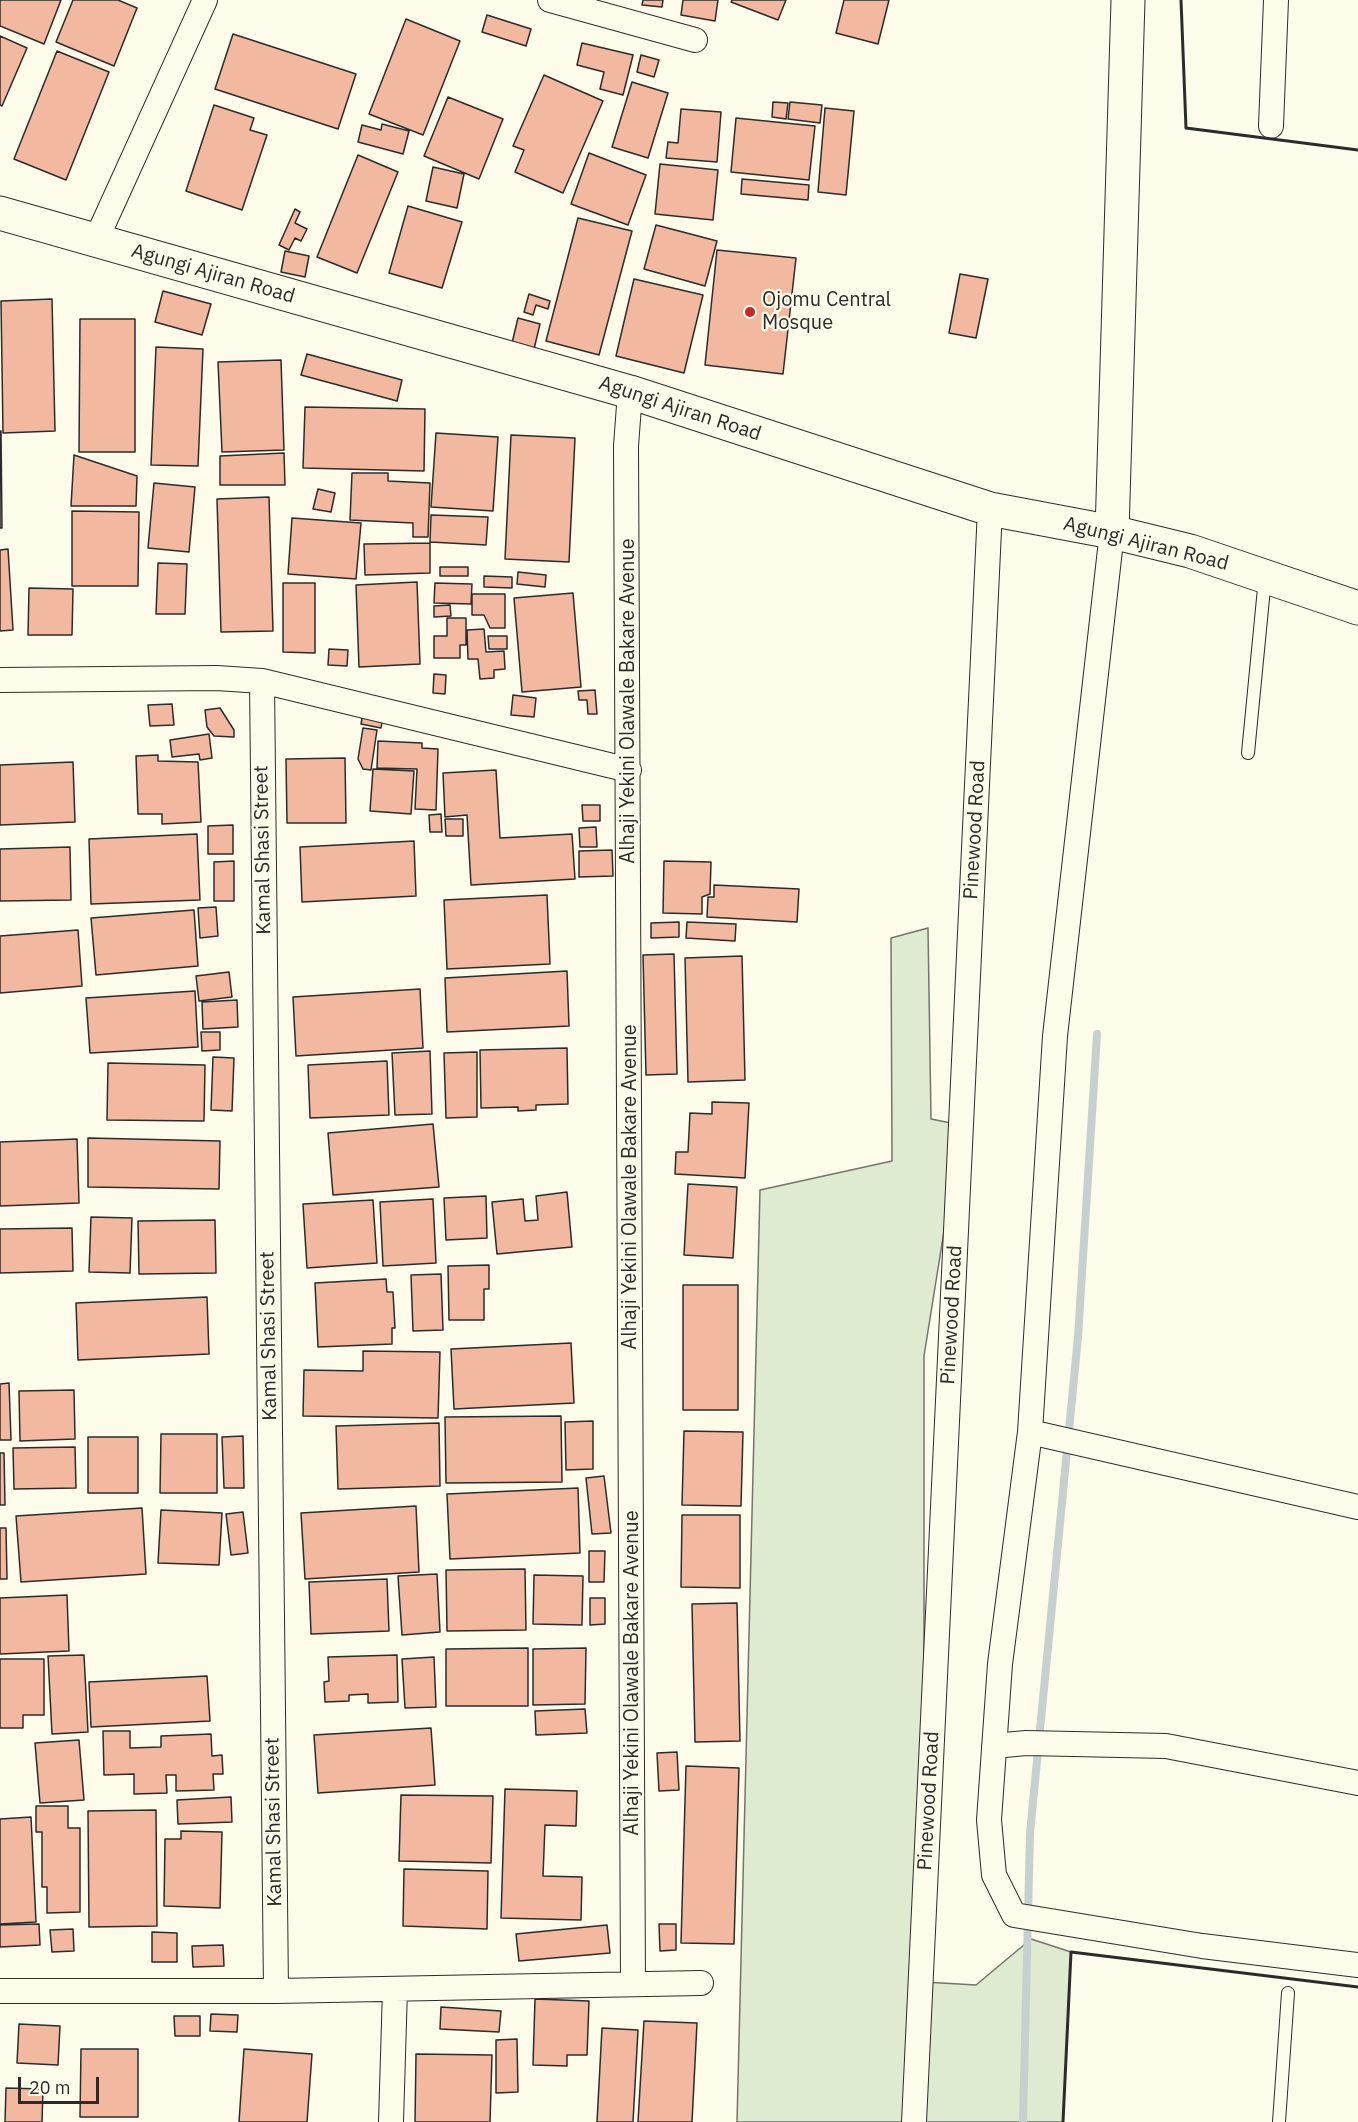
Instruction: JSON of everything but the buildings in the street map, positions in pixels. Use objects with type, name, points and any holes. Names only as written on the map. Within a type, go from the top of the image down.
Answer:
[{"type":"street","points":[[96,240],[205,0]]},
{"type":"street","points":[[550,0],[695,40]]},
{"type":"street","points":[[1128,0],[1112,532],[1055,1036],[1030,1432],[1000,1664],[994,1746],[989,1820],[994,1875],[1014,1915],[1202,1946],[1358,1965]]},
{"type":"street","points":[[1271,126],[1276,0]]},
{"type":"street","name":"Agungi Ajiran Road","points":[[0,213],[630,392],[990,509],[1112,532],[1190,551],[1358,608]]},
{"type":"street","name":"Alhaji Yekini Olawale Bakare Avenue","points":[[630,392],[626,446],[633,1983]]},
{"type":"street","name":"Pinewood Road","points":[[914,2122],[990,509]]},
{"type":"street","points":[[0,680],[217,678],[261,681],[629,770]]},
{"type":"street","name":"Kamal Shasi Street","points":[[261,681],[276,1991]]},
{"type":"street","points":[[1030,1432],[1358,1507]]},
{"type":"street","points":[[994,1746],[1026,1743],[1166,1746],[1358,1784]]},
{"type":"street","points":[[0,1991],[276,1991],[701,1983]]},
{"type":"street","points":[[391,2122],[395,1989]]},
{"type":"lane","points":[[1248,753],[1265,576]]},
{"type":"lane","points":[[1279,2122],[1288,1993]]},
{"type":"green space","points":[[928,928],[931,1119],[961,1125],[924,1356],[924,1982],[976,1985],[1031,1939],[1071,1952],[1063,2122],[737,2122],[760,1190],[892,1161],[891,938]]},
{"type":"waterway","points":[[1023,2122],[1030,1833],[1078,1337],[1097,1034]]},
{"type":"wall","points":[[1181,0],[1186,128],[1358,150]]},
{"type":"wall","points":[[1063,2122],[1071,1952],[1358,1987]]},
{"type":"place","name":"Ojomu Central Mosque","points":[[750,312]]}]
